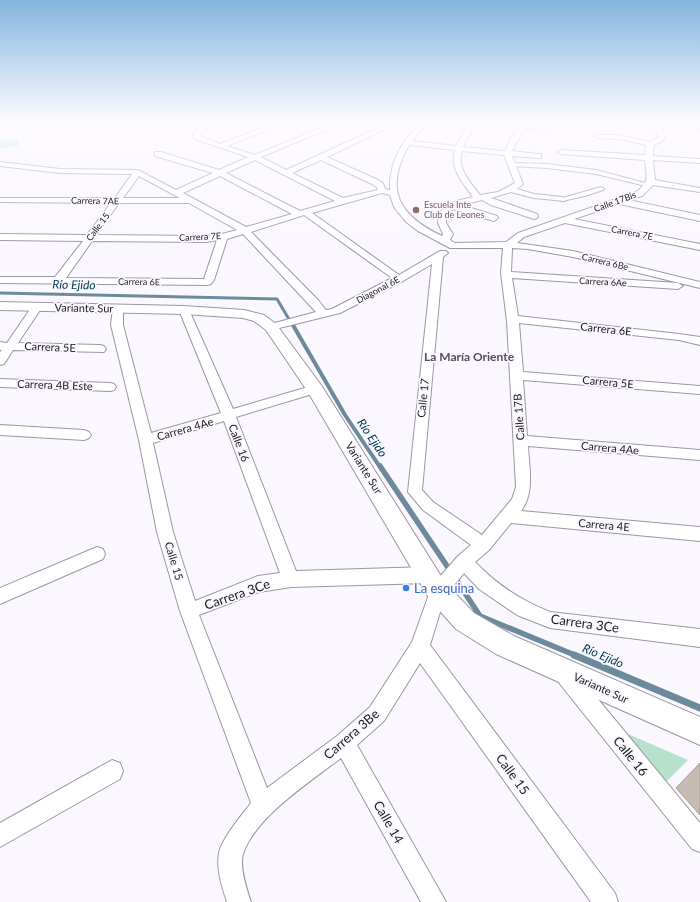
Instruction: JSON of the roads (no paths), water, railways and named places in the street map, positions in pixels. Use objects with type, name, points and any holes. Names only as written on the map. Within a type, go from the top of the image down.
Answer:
[{"type":"main road","name":"Variante Sur","points":[[0,306],[184,310],[244,314],[277,325],[315,389],[437,584],[465,621],[505,645],[700,731]]},
{"type":"street","points":[[9,165],[60,171],[138,172],[244,230],[314,302],[323,314]]},
{"type":"street","points":[[194,165],[220,173],[302,213],[399,279]]},
{"type":"street","points":[[176,193],[237,165]]},
{"type":"street","points":[[272,165],[342,200]]},
{"type":"street","points":[[286,173],[304,165]]},
{"type":"street","points":[[339,165],[375,182],[380,185],[382,190]]},
{"type":"street","points":[[396,165],[394,193],[397,206],[412,223],[449,244]]},
{"type":"street","points":[[456,165],[460,173],[480,197],[534,216]]},
{"type":"street","points":[[449,244],[448,234],[442,222],[442,214],[447,209],[480,197],[500,194],[512,190],[519,184],[518,176],[513,165]]},
{"type":"street","points":[[532,165],[596,172],[651,183],[700,190]]},
{"type":"street","points":[[650,165],[652,176],[651,183]]},
{"type":"street","name":"Calle 15","points":[[58,281],[138,172]]},
{"type":"street","name":"Calle 17Bis","points":[[508,245],[521,235],[639,194],[651,183]]},
{"type":"street","points":[[512,190],[534,196],[562,199],[583,195],[601,189]]},
{"type":"street","name":"Carrera 7E","points":[[0,237],[206,239],[223,237],[342,200],[382,190],[394,193]]},
{"type":"street","name":"Carrera 7AE","points":[[0,200],[190,201]]},
{"type":"street","points":[[619,201],[700,218]]},
{"type":"street","points":[[455,206],[494,218]]},
{"type":"street","name":"Carrera 7E","points":[[564,220],[700,247]]},
{"type":"street","name":"Carrera 6E","points":[[0,280],[206,282],[209,280],[223,237]]},
{"type":"street","name":"Carrera 6Be","points":[[449,244],[528,246],[573,254],[700,286]]},
{"type":"street","name":"Diagonal 6E","points":[[277,325],[336,311],[412,272],[438,256],[449,244]]},
{"type":"street","name":"Calle 17B","points":[[437,584],[483,545],[519,502],[523,487],[513,319],[507,275],[506,256],[508,245]]},
{"type":"street","name":"Calle 17","points":[[438,256],[414,481],[415,492],[428,506],[483,545]]},
{"type":"street","points":[[412,272],[435,277]]},
{"type":"street","name":"Carrera 6Ae","points":[[507,275],[564,280],[700,286]]},
{"type":"street","points":[[0,361],[5,346],[37,307]]},
{"type":"street","name":"Calle 15","points":[[118,308],[117,325],[146,440],[165,532],[189,611],[263,805]]},
{"type":"street","name":"Calle 16","points":[[184,310],[229,416],[291,579]]},
{"type":"street","name":"Carrera 6E","points":[[513,319],[679,337],[700,341]]},
{"type":"street","name":"Carrera 5E","points":[[5,346],[100,349]]},
{"type":"street","name":"Carrera 5E","points":[[516,375],[700,390]]},
{"type":"street","name":"Carrera 4B Este","points":[[0,383],[110,387]]},
{"type":"street","name":"Carrera 4Ae","points":[[146,440],[315,389]]},
{"type":"street","points":[[0,430],[84,435]]},
{"type":"street","name":"Carrera 4Ae","points":[[520,440],[700,455]]},
{"type":"street","name":"Carrera 4E","points":[[508,516],[700,534]]},
{"type":"street","points":[[0,596],[97,554]]},
{"type":"street","name":"Carrera 3Ce","points":[[462,564],[485,584],[523,609],[550,620],[700,638]]},
{"type":"street","name":"Carrera 3Ce","points":[[189,611],[258,584],[291,579],[437,584]]},
{"type":"street","name":"Carrera 3Be","points":[[239,902],[232,883],[231,853],[244,830],[263,805],[344,743],[377,714],[420,647],[437,584]]},
{"type":"street","name":"Calle 15","points":[[420,647],[606,902]]},
{"type":"street","name":"Calle 16","points":[[562,670],[700,841]]},
{"type":"street","name":"Calle 14","points":[[344,743],[434,902]]},
{"type":"street","points":[[0,836],[112,771]]},
{"type":"waterway","name":"Río Ejido","points":[[0,293],[277,299],[290,321]]},
{"type":"waterway","name":"Río Ejido","points":[[290,320],[345,415],[380,467]]},
{"type":"waterway","name":"Río Ejido","points":[[380,466],[451,572]]},
{"type":"waterway","name":"Río Ejido","points":[[455,578],[480,616],[577,656]]},
{"type":"waterway","name":"Río Ejido","points":[[574,655],[700,708]]},
{"type":"place","name":"Escuela Inte Club de Leones","points":[[416,210]]},
{"type":"place","name":"La esquina","points":[[406,588]]},
{"type":"district","name":"La María Oriente","points":[[469,357]]}]
